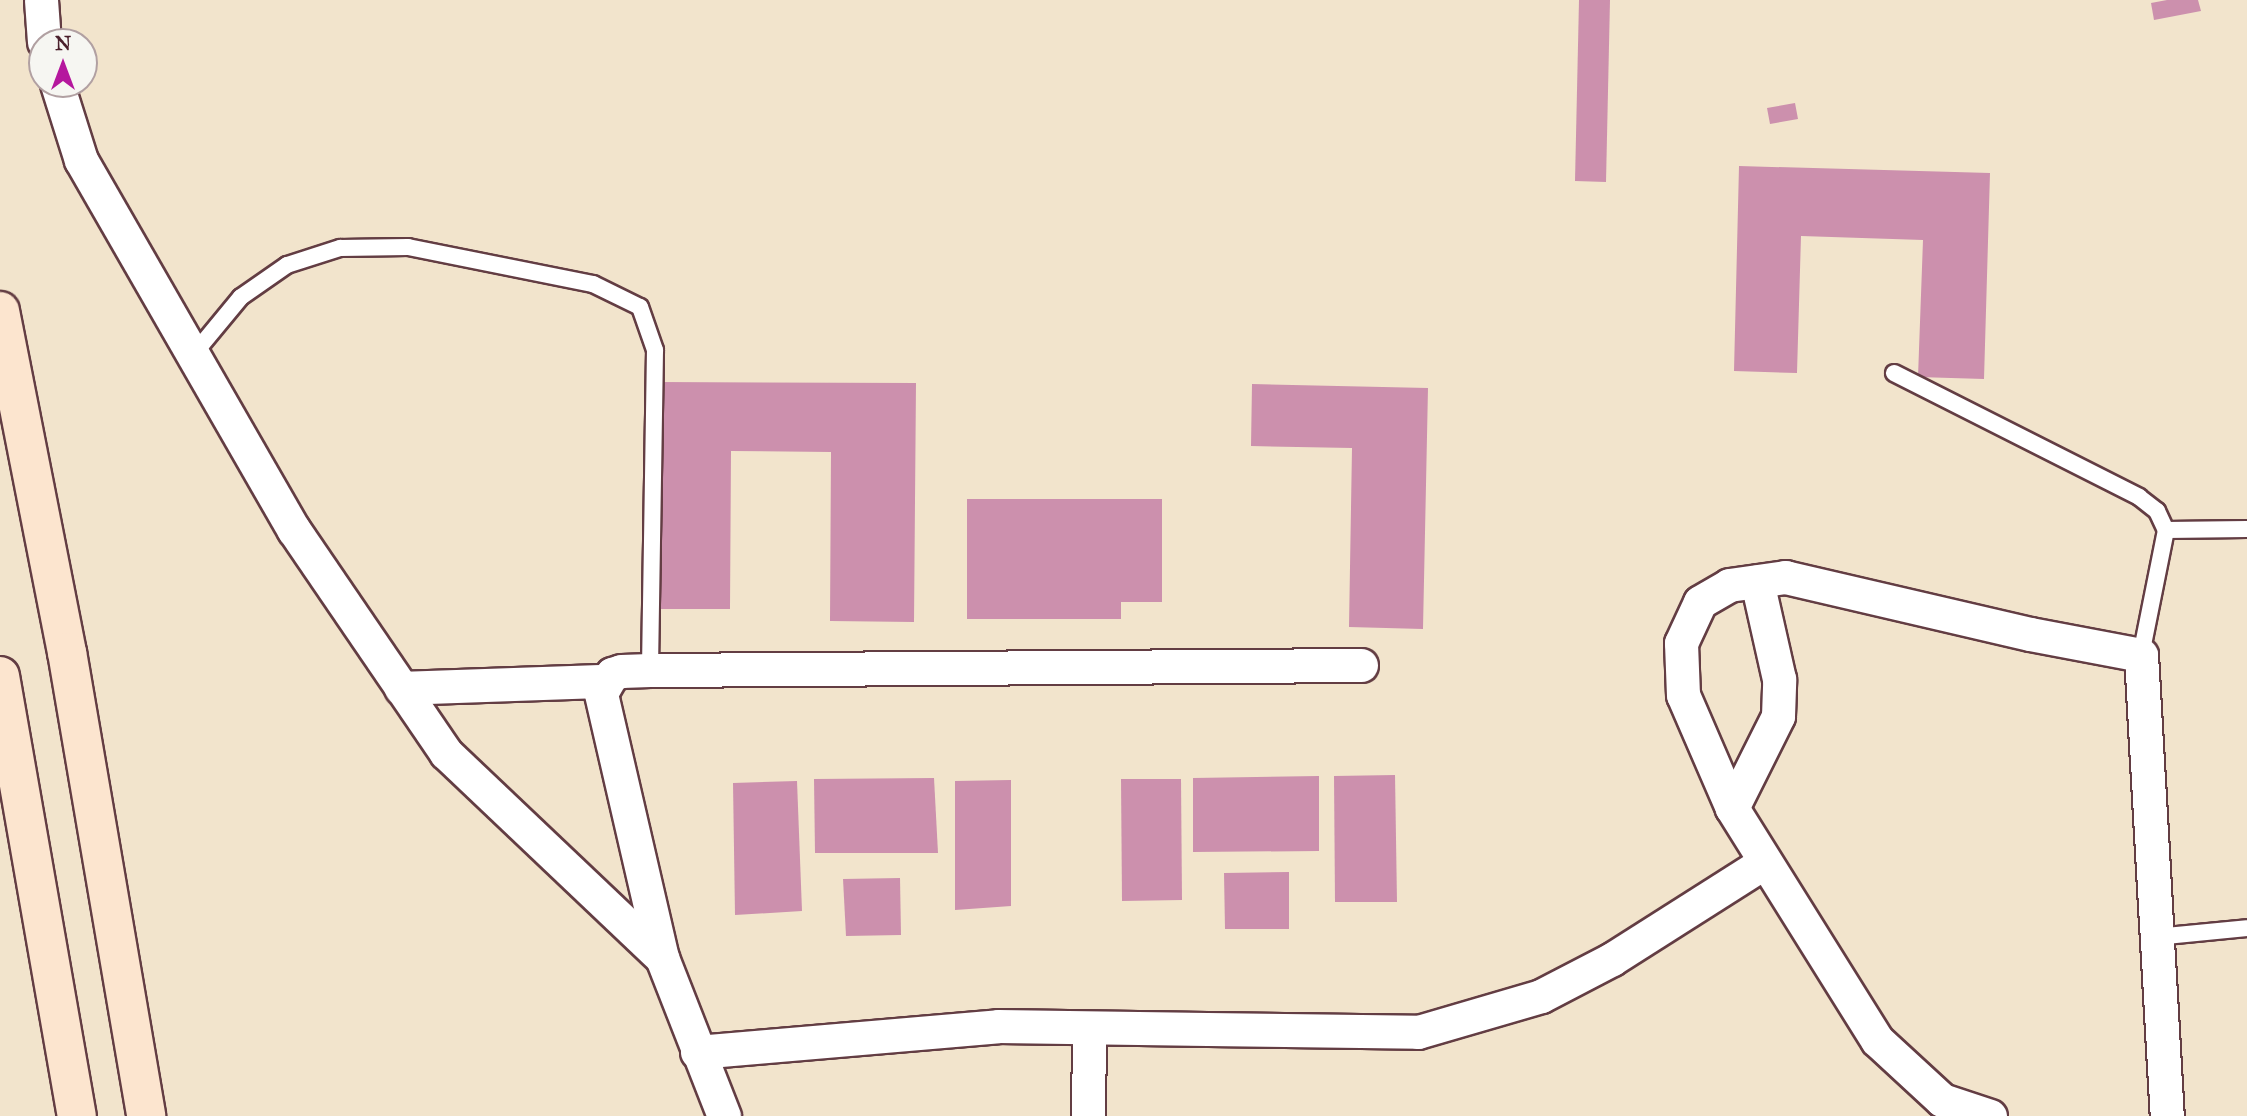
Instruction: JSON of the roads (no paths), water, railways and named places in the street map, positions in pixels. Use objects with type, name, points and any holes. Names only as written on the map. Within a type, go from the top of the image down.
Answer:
[{"type":"main road","points":[[0,311],[67,652],[146,1116]]},
{"type":"main road","points":[[0,676],[76,1116]]},
{"type":"street","points":[[41,0],[43,28]]},
{"type":"street","points":[[61,98],[81,160],[294,530],[446,753],[662,958]]},
{"type":"street","points":[[1990,1116],[1942,1100],[1877,1040],[1732,808],[1683,695],[1681,643],[1700,602],[1729,585],[1785,577],[2030,634],[2141,655],[2167,1116]]},
{"type":"street","points":[[1732,808],[1778,716],[1779,679],[1757,581]]},
{"type":"street","points":[[401,688],[606,681],[621,671],[650,670],[1361,665]]},
{"type":"street","points":[[606,681],[601,693],[662,958],[724,1116]]},
{"type":"street","points":[[697,1052],[998,1026],[1418,1032],[1541,996],[1612,959],[1765,862]]},
{"type":"street","points":[[1088,1116],[1089,1028]]},
{"type":"lane","points":[[192,355],[241,297],[287,265],[340,248],[408,247],[593,284],[640,307],[655,350],[650,670]]},
{"type":"lane","points":[[1894,373],[2139,497],[2157,511],[2166,530],[2141,655]]},
{"type":"lane","points":[[2166,530],[2247,529]]},
{"type":"lane","points":[[2157,937],[2247,928]]}]
